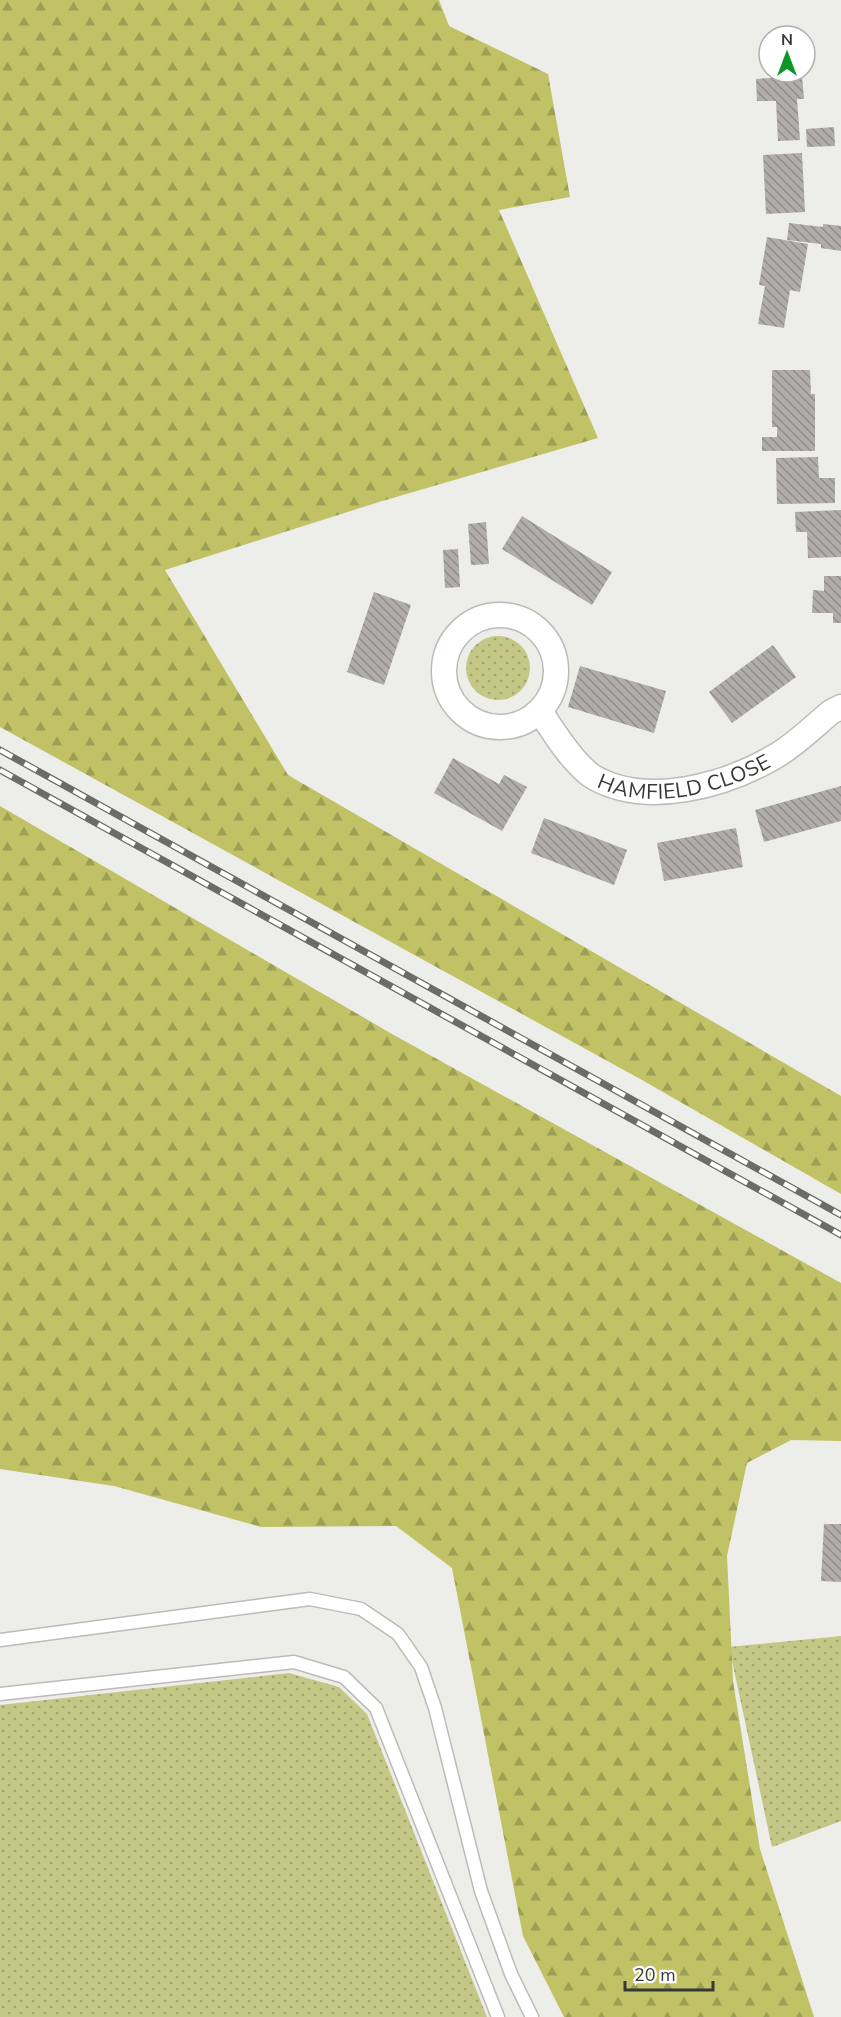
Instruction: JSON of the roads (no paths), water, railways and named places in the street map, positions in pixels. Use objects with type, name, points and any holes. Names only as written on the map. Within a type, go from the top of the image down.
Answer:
[{"type":"street","points":[[496,615],[516,618],[533,626],[547,640],[555,658],[556,677],[551,695],[540,711],[525,722],[508,727],[491,727],[474,721],[460,710],[450,696],[444,679],[445,662],[451,645],[462,631],[478,620],[496,615]]},
{"type":"street","name":"HAMFIELD CLOSE","points":[[540,711],[558,740],[594,777],[629,790],[662,792],[727,780],[775,756],[831,712],[841,707]]},
{"type":"lane","points":[[0,1640],[310,1599],[361,1609],[398,1634],[421,1667],[435,1708],[481,1891],[511,1974],[532,2017]]},
{"type":"lane","points":[[0,1694],[294,1662],[344,1677],[376,1708],[498,2017]]},
{"type":"railway","points":[[0,750],[841,1215]]},
{"type":"railway","points":[[0,770],[841,1235]]}]
